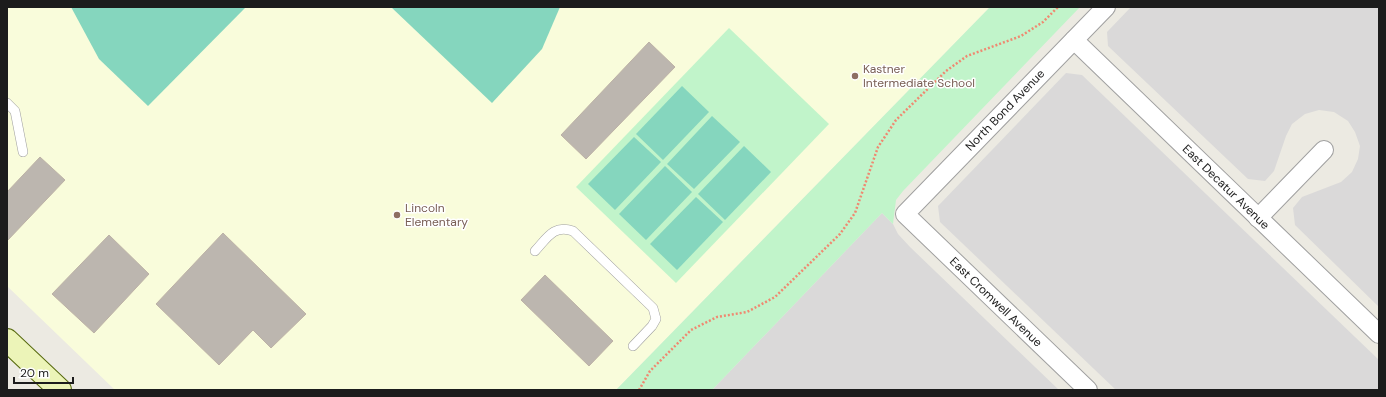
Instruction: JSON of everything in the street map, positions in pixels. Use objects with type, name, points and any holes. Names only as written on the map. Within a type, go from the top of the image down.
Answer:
[{"type":"main road","points":[[7,340],[60,390]]},
{"type":"street","name":"North Bond Avenue","points":[[905,214],[1106,7]]},
{"type":"street","name":"East Decatur Avenue","points":[[1074,40],[1379,334]]},
{"type":"street","points":[[1258,218],[1324,150]]},
{"type":"street","name":"East Cromwell Avenue","points":[[905,214],[1088,390]]},
{"type":"lane","points":[[7,103],[15,111],[23,152]]},
{"type":"lane","points":[[535,251],[554,231],[564,228],[573,231],[653,308],[656,319],[652,326],[633,346]]},
{"type":"path","points":[[639,390],[650,371],[691,330],[717,317],[747,312],[775,297],[840,234],[855,213],[878,147],[896,120],[946,70],[967,56],[1021,36],[1043,22],[1058,7]]},
{"type":"shaded area","name":"Lincoln Elementary","points":[[7,7],[990,7],[616,390],[115,390],[7,286]]},
{"type":"shaded area","points":[[1131,7],[1379,7],[1379,307],[1295,225],[1293,208],[1302,197],[1341,182],[1352,172],[1358,159],[1360,146],[1355,132],[1348,121],[1334,112],[1319,110],[1305,114],[1292,124],[1286,136],[1274,171],[1265,181],[1248,179],[1108,46],[1107,32]]},
{"type":"shaded area","points":[[1066,73],[1082,75],[1379,360],[1379,390],[1116,390],[940,222],[938,206]]},
{"type":"shaded area","points":[[882,213],[893,224],[898,234],[910,247],[1059,390],[712,390]]},
{"type":"green space","points":[[71,7],[246,7],[148,106],[99,59]]},
{"type":"green space","points":[[391,7],[560,7],[542,49],[492,103]]},
{"type":"green space","points":[[990,7],[1080,7],[903,191],[896,200],[893,224],[882,213],[712,390],[616,390]]},
{"type":"green space","points":[[729,28],[829,124],[676,283],[576,187]]},
{"type":"green space","points":[[682,86],[709,112],[663,160],[636,134]]},
{"type":"green space","points":[[712,116],[740,142],[694,189],[667,164]]},
{"type":"green space","points":[[634,137],[661,162],[615,210],[588,184]]},
{"type":"green space","points":[[744,146],[771,172],[725,220],[698,194]]},
{"type":"green space","points":[[665,166],[692,192],[646,240],[619,214]]},
{"type":"green space","points":[[696,197],[723,222],[677,270],[650,244]]},
{"type":"building","points":[[649,42],[675,67],[586,159],[561,135]]},
{"type":"building","points":[[40,157],[65,180],[7,241],[7,192]]},
{"type":"building","points":[[223,233],[306,314],[271,348],[253,330],[219,365],[156,304]]},
{"type":"building","points":[[109,235],[149,274],[94,333],[52,294]]},
{"type":"building","points":[[545,275],[613,341],[589,366],[521,300]]},
{"type":"place","name":"Kastner Intermediate School","points":[[855,76]]},
{"type":"place","name":"Lincoln Elementary","points":[[397,215]]}]
